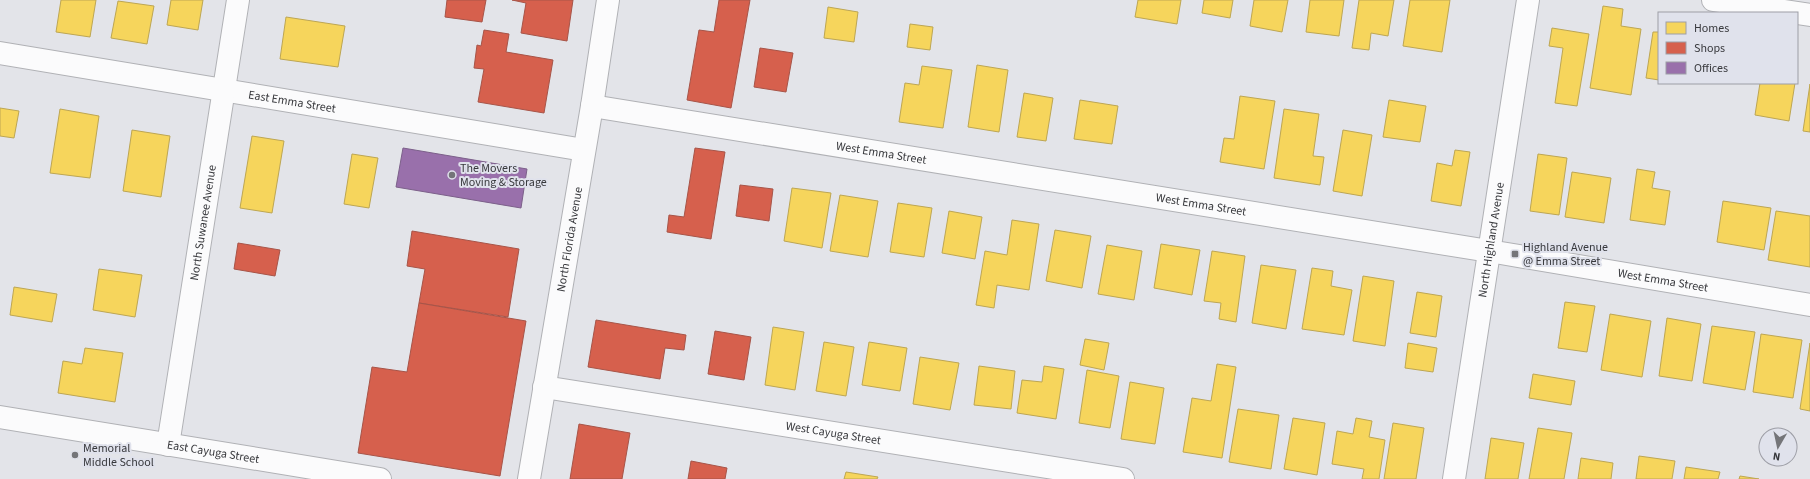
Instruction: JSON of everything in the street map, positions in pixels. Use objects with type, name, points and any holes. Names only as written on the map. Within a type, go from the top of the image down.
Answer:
[{"type":"street","name":"North Suwanee Avenue","points":[[168,445],[222,90],[238,0]]},
{"type":"street","name":"North Florida Avenue","points":[[529,479],[592,106],[608,0]]},
{"type":"street","name":"North Highland Avenue","points":[[1454,479],[1528,0]]},
{"type":"street","points":[[1713,0],[1791,12]]},
{"type":"street","points":[[1798,13],[1810,15]]},
{"type":"street","name":"East Emma Street","points":[[0,53],[584,150]]},
{"type":"street","name":"West Emma Street","points":[[592,106],[1489,251],[1810,305]]},
{"type":"street","name":"West Cayuga Street","points":[[544,387],[1123,479]]},
{"type":"street","name":"East Cayuga Street","points":[[0,417],[380,479]]},
{"type":"building: Homes","points":[[61,0],[96,0],[90,37],[56,32]]},
{"type":"building: Homes","points":[[171,0],[203,0],[198,30],[167,25]]},
{"type":"building: Homes","points":[[1138,0],[1181,0],[1177,24],[1135,17]]},
{"type":"building: Homes","points":[[1204,0],[1233,0],[1230,18],[1202,13]]},
{"type":"building: Homes","points":[[1254,0],[1288,0],[1282,32],[1250,26]]},
{"type":"building: Homes","points":[[1310,0],[1344,0],[1339,36],[1306,32]]},
{"type":"building: Homes","points":[[1359,0],[1394,0],[1388,36],[1371,33],[1369,50],[1352,48]]},
{"type":"building: Homes","points":[[1410,0],[1450,0],[1442,52],[1403,46]]},
{"type":"building: Homes","points":[[118,1],[154,6],[147,44],[111,38]]},
{"type":"building: Homes","points":[[1603,6],[1623,9],[1621,26],[1641,29],[1631,95],[1590,88]]},
{"type":"building: Homes","points":[[828,7],[858,12],[854,42],[824,38]]},
{"type":"building: Homes","points":[[286,17],[345,26],[338,67],[280,59]]},
{"type":"building: Homes","points":[[910,24],[933,27],[930,50],[907,47]]},
{"type":"building: Homes","points":[[1552,28],[1589,34],[1577,106],[1555,103],[1563,48],[1549,46]]},
{"type":"building: Homes","points":[[1653,32],[1658,32],[1658,80],[1646,78]]},
{"type":"building: Homes","points":[[977,65],[1008,70],[999,132],[968,127]]},
{"type":"building: Homes","points":[[922,66],[952,70],[943,128],[899,122],[905,83],[919,85]]},
{"type":"building: Homes","points":[[1760,84],[1795,84],[1789,121],[1755,115]]},
{"type":"building: Homes","points":[[1810,84],[1810,132],[1803,131]]},
{"type":"building: Homes","points":[[1024,93],[1053,98],[1046,141],[1017,137]]},
{"type":"building: Homes","points":[[1240,96],[1275,101],[1264,169],[1220,162],[1224,138],[1234,139]]},
{"type":"building: Homes","points":[[1080,100],[1118,106],[1112,144],[1074,139]]},
{"type":"building: Homes","points":[[1389,100],[1426,106],[1420,142],[1383,137]]},
{"type":"building: Homes","points":[[0,108],[19,111],[14,138],[0,136]]},
{"type":"building: Homes","points":[[60,109],[99,116],[90,178],[50,173]]},
{"type":"building: Homes","points":[[1284,109],[1319,114],[1313,156],[1324,157],[1320,185],[1274,178]]},
{"type":"building: Homes","points":[[132,130],[170,136],[161,197],[123,191]]},
{"type":"building: Homes","points":[[1343,130],[1372,135],[1362,196],[1333,191]]},
{"type":"building: Homes","points":[[252,136],[284,141],[272,213],[240,208]]},
{"type":"building: Homes","points":[[1455,150],[1470,152],[1461,206],[1431,201],[1437,163],[1452,166]]},
{"type":"building: Homes","points":[[352,154],[378,158],[369,208],[344,204]]},
{"type":"building: Homes","points":[[1538,154],[1567,158],[1559,215],[1530,211]]},
{"type":"building: Homes","points":[[1637,169],[1655,172],[1652,188],[1670,191],[1665,225],[1630,220]]},
{"type":"building: Homes","points":[[1572,172],[1611,178],[1604,223],[1565,217]]},
{"type":"building: Homes","points":[[792,188],[831,193],[822,248],[784,241]]},
{"type":"building: Homes","points":[[840,195],[878,201],[868,257],[830,251]]},
{"type":"building: Homes","points":[[1723,201],[1771,208],[1764,250],[1717,242]]},
{"type":"building: Homes","points":[[898,203],[932,208],[924,257],[890,252]]},
{"type":"building: Homes","points":[[949,211],[982,217],[975,259],[942,253]]},
{"type":"building: Homes","points":[[1776,211],[1810,216],[1810,267],[1768,260]]},
{"type":"building: Homes","points":[[1012,220],[1039,224],[1029,290],[997,285],[994,308],[976,305],[985,251],[1007,255]]},
{"type":"building: Homes","points":[[1055,230],[1091,236],[1082,288],[1046,281]]},
{"type":"building: Homes","points":[[1161,244],[1200,250],[1192,295],[1154,288]]},
{"type":"building: Homes","points":[[1107,245],[1142,251],[1134,300],[1098,294]]},
{"type":"building: Homes","points":[[1212,251],[1245,256],[1236,322],[1219,319],[1221,303],[1204,301]]},
{"type":"building: Homes","points":[[1261,265],[1296,270],[1286,329],[1252,323]]},
{"type":"building: Homes","points":[[1312,268],[1333,271],[1331,286],[1352,290],[1344,335],[1302,329]]},
{"type":"building: Homes","points":[[99,269],[142,275],[135,317],[93,310]]},
{"type":"building: Homes","points":[[1363,276],[1394,281],[1385,346],[1353,341]]},
{"type":"building: Homes","points":[[14,287],[57,294],[52,322],[10,315]]},
{"type":"building: Homes","points":[[1417,292],[1442,296],[1436,337],[1410,333]]},
{"type":"building: Homes","points":[[1565,302],[1595,306],[1587,352],[1558,348]]},
{"type":"building: Homes","points":[[1610,314],[1651,321],[1642,377],[1601,370]]},
{"type":"building: Homes","points":[[1667,318],[1701,324],[1692,381],[1659,376]]},
{"type":"building: Homes","points":[[1712,326],[1755,332],[1745,390],[1703,383]]},
{"type":"building: Homes","points":[[773,327],[804,332],[795,390],[765,385]]},
{"type":"building: Homes","points":[[1761,334],[1802,340],[1793,398],[1753,392]]},
{"type":"building: Homes","points":[[1085,339],[1109,343],[1104,370],[1080,365]]},
{"type":"building: Homes","points":[[824,342],[854,347],[846,396],[816,391]]},
{"type":"building: Homes","points":[[869,342],[907,348],[900,391],[862,385]]},
{"type":"building: Homes","points":[[1408,343],[1437,348],[1433,372],[1405,368]]},
{"type":"building: Homes","points":[[1810,343],[1810,411],[1800,409]]},
{"type":"building: Homes","points":[[85,348],[123,353],[115,402],[58,393],[63,361],[82,364]]},
{"type":"building: Homes","points":[[920,357],[959,363],[950,410],[913,404]]},
{"type":"building: Homes","points":[[1217,364],[1236,367],[1222,458],[1183,452],[1192,398],[1211,401]]},
{"type":"building: Homes","points":[[979,366],[1015,371],[1011,409],[974,405]]},
{"type":"building: Homes","points":[[1044,366],[1064,369],[1056,419],[1017,413],[1022,380],[1042,382]]},
{"type":"building: Homes","points":[[1087,370],[1119,376],[1110,428],[1079,423]]},
{"type":"building: Homes","points":[[1533,374],[1575,381],[1571,405],[1529,398]]},
{"type":"building: Homes","points":[[1130,382],[1164,388],[1155,444],[1121,439]]},
{"type":"building: Homes","points":[[1238,409],[1279,415],[1271,469],[1229,462]]},
{"type":"building: Homes","points":[[1293,418],[1325,423],[1317,475],[1284,469]]},
{"type":"building: Homes","points":[[1356,418],[1372,421],[1369,437],[1385,440],[1379,479],[1362,479],[1364,469],[1332,464],[1337,431],[1353,434]]},
{"type":"building: Homes","points":[[1393,423],[1424,428],[1416,479],[1384,479]]},
{"type":"building: Homes","points":[[1538,428],[1572,433],[1564,479],[1529,479]]},
{"type":"building: Homes","points":[[1491,438],[1524,443],[1518,479],[1485,479]]},
{"type":"building: Homes","points":[[1639,456],[1675,461],[1672,479],[1636,479]]},
{"type":"building: Homes","points":[[1581,458],[1613,463],[1611,479],[1578,479]]},
{"type":"building: Homes","points":[[1686,467],[1720,472],[1718,479],[1684,479]]},
{"type":"building: Homes","points":[[846,472],[878,477],[877,479],[844,479]]},
{"type":"building: Homes","points":[[1740,476],[1759,479],[1739,479]]},
{"type":"building: Shops","points":[[447,0],[486,0],[482,22],[445,17]]},
{"type":"building: Shops","points":[[512,0],[573,0],[567,41],[521,33],[526,3]]},
{"type":"building: Shops","points":[[719,0],[750,0],[731,108],[687,100],[699,30],[714,32]]},
{"type":"building: Shops","points":[[484,30],[509,34],[506,52],[553,60],[544,113],[478,102],[484,69],[474,68],[477,45],[481,46]]},
{"type":"building: Shops","points":[[760,48],[793,53],[786,92],[754,87]]},
{"type":"building: Shops","points":[[695,148],[725,152],[711,239],[667,232],[669,215],[684,217]]},
{"type":"building: Shops","points":[[740,185],[773,189],[769,221],[736,216]]},
{"type":"building: Shops","points":[[412,231],[519,249],[508,317],[419,303],[425,269],[407,266]]},
{"type":"building: Shops","points":[[238,243],[280,250],[275,276],[234,269]]},
{"type":"building: Shops","points":[[419,303],[526,321],[500,476],[358,453],[372,367],[407,372]]},
{"type":"building: Shops","points":[[596,320],[686,335],[684,350],[665,348],[660,379],[588,367]]},
{"type":"building: Shops","points":[[715,331],[751,337],[744,380],[708,374]]},
{"type":"building: Shops","points":[[579,424],[630,433],[622,479],[570,479]]},
{"type":"building: Shops","points":[[691,461],[727,468],[725,479],[688,479]]},
{"type":"building: Offices","points":[[403,148],[527,169],[521,208],[396,187]]},
{"type":"place","name":"The Movers Moving & Storage","points":[[452,175]]},
{"type":"place","name":"Highland Avenue @ Emma Street","points":[[1515,254]]},
{"type":"place","name":"Memorial Middle School","points":[[75,455]]}]
